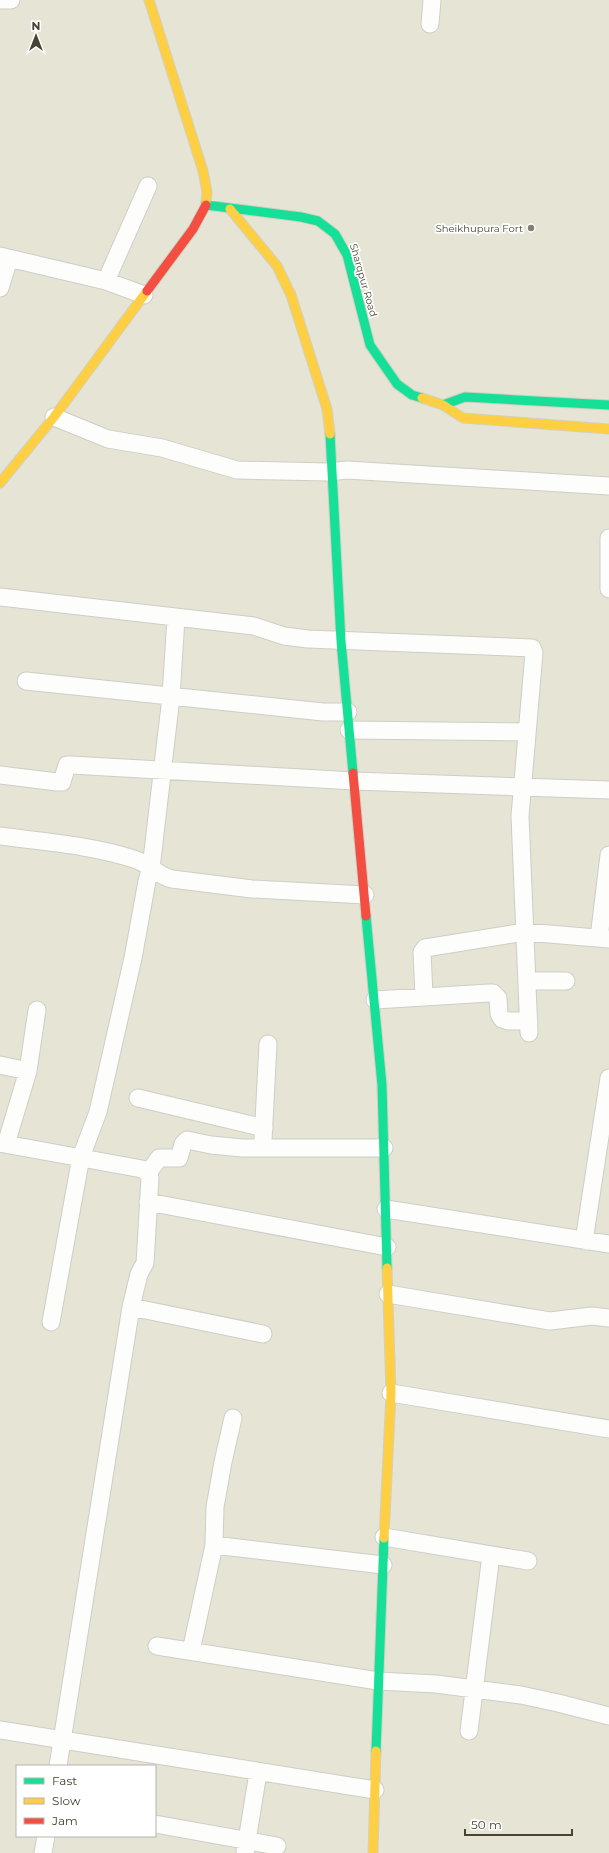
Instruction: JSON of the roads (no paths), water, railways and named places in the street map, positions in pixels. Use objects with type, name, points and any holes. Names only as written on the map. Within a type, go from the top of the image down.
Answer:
[{"type":"street","points":[[0,0],[11,0]]},
{"type":"street","points":[[2,476],[54,417],[196,223],[206,205],[207,192],[204,171],[150,0]]},
{"type":"street","points":[[430,24],[432,0]]},
{"type":"street","points":[[106,280],[148,186]]},
{"type":"street","name":"Sharqpur Road","points":[[206,205],[318,221],[335,234],[341,242],[347,255],[370,346],[396,384],[412,395],[443,405],[463,418],[609,429]]},
{"type":"street","points":[[230,209],[277,266],[291,295],[327,409],[341,641],[382,1085],[386,1209],[391,1393],[378,1680],[373,1853]]},
{"type":"street","points":[[0,288],[5,257],[106,280],[144,295]]},
{"type":"street","points":[[443,405],[465,397],[609,405]]},
{"type":"street","points":[[54,417],[108,440],[162,448],[238,470],[355,471],[609,486]]},
{"type":"street","points":[[609,538],[609,589]]},
{"type":"street","points":[[0,597],[254,626],[292,638],[531,647],[534,650],[520,824],[529,1027],[502,1019],[498,998],[493,993],[375,1000]]},
{"type":"street","points":[[51,1322],[81,1157],[98,1112],[133,958],[147,881],[151,868],[164,770],[171,697],[176,618]]},
{"type":"street","points":[[26,681],[323,712],[348,712]]},
{"type":"street","points":[[349,730],[527,732]]},
{"type":"street","points":[[0,775],[62,782],[65,768],[67,765],[71,765],[354,781],[609,790]]},
{"type":"street","points":[[0,836],[87,848],[134,859],[164,877],[260,890],[365,895]]},
{"type":"street","points":[[424,996],[422,952],[424,949],[525,932],[604,939],[609,855]]},
{"type":"street","points":[[527,981],[566,981]]},
{"type":"street","points":[[37,1010],[28,1071],[3,1143],[142,1169],[148,1172],[150,1178],[145,1263],[139,1274],[132,1307],[58,1765]]},
{"type":"street","points":[[263,1148],[268,1044]]},
{"type":"street","points":[[0,1065],[28,1071]]},
{"type":"street","points":[[584,1241],[609,1078]]},
{"type":"street","points":[[138,1098],[264,1128]]},
{"type":"street","points":[[148,1172],[159,1158],[179,1158],[183,1144],[187,1140],[235,1147],[384,1148]]},
{"type":"street","points":[[148,1202],[387,1248]]},
{"type":"street","points":[[386,1209],[609,1244]]},
{"type":"street","points":[[388,1294],[550,1321],[592,1316],[609,1318]]},
{"type":"street","points":[[132,1307],[263,1334]]},
{"type":"street","points":[[391,1393],[609,1429]]},
{"type":"street","points":[[192,1652],[214,1545],[215,1507],[233,1418]]},
{"type":"street","points":[[384,1537],[528,1561]]},
{"type":"street","points":[[214,1545],[383,1565]]},
{"type":"street","points":[[468,1731],[491,1555]]},
{"type":"street","points":[[157,1646],[378,1680],[436,1684],[474,1689],[558,1703],[609,1716]]},
{"type":"street","points":[[0,1730],[258,1773],[375,1790]]},
{"type":"street","points":[[246,1847],[258,1773]]},
{"type":"street","points":[[156,1824],[246,1847],[277,1846]]},
{"type":"street","points":[[43,1853],[46,1837]]},
{"type":"place","name":"Sheikhupura Fort","points":[[531,228]]}]
